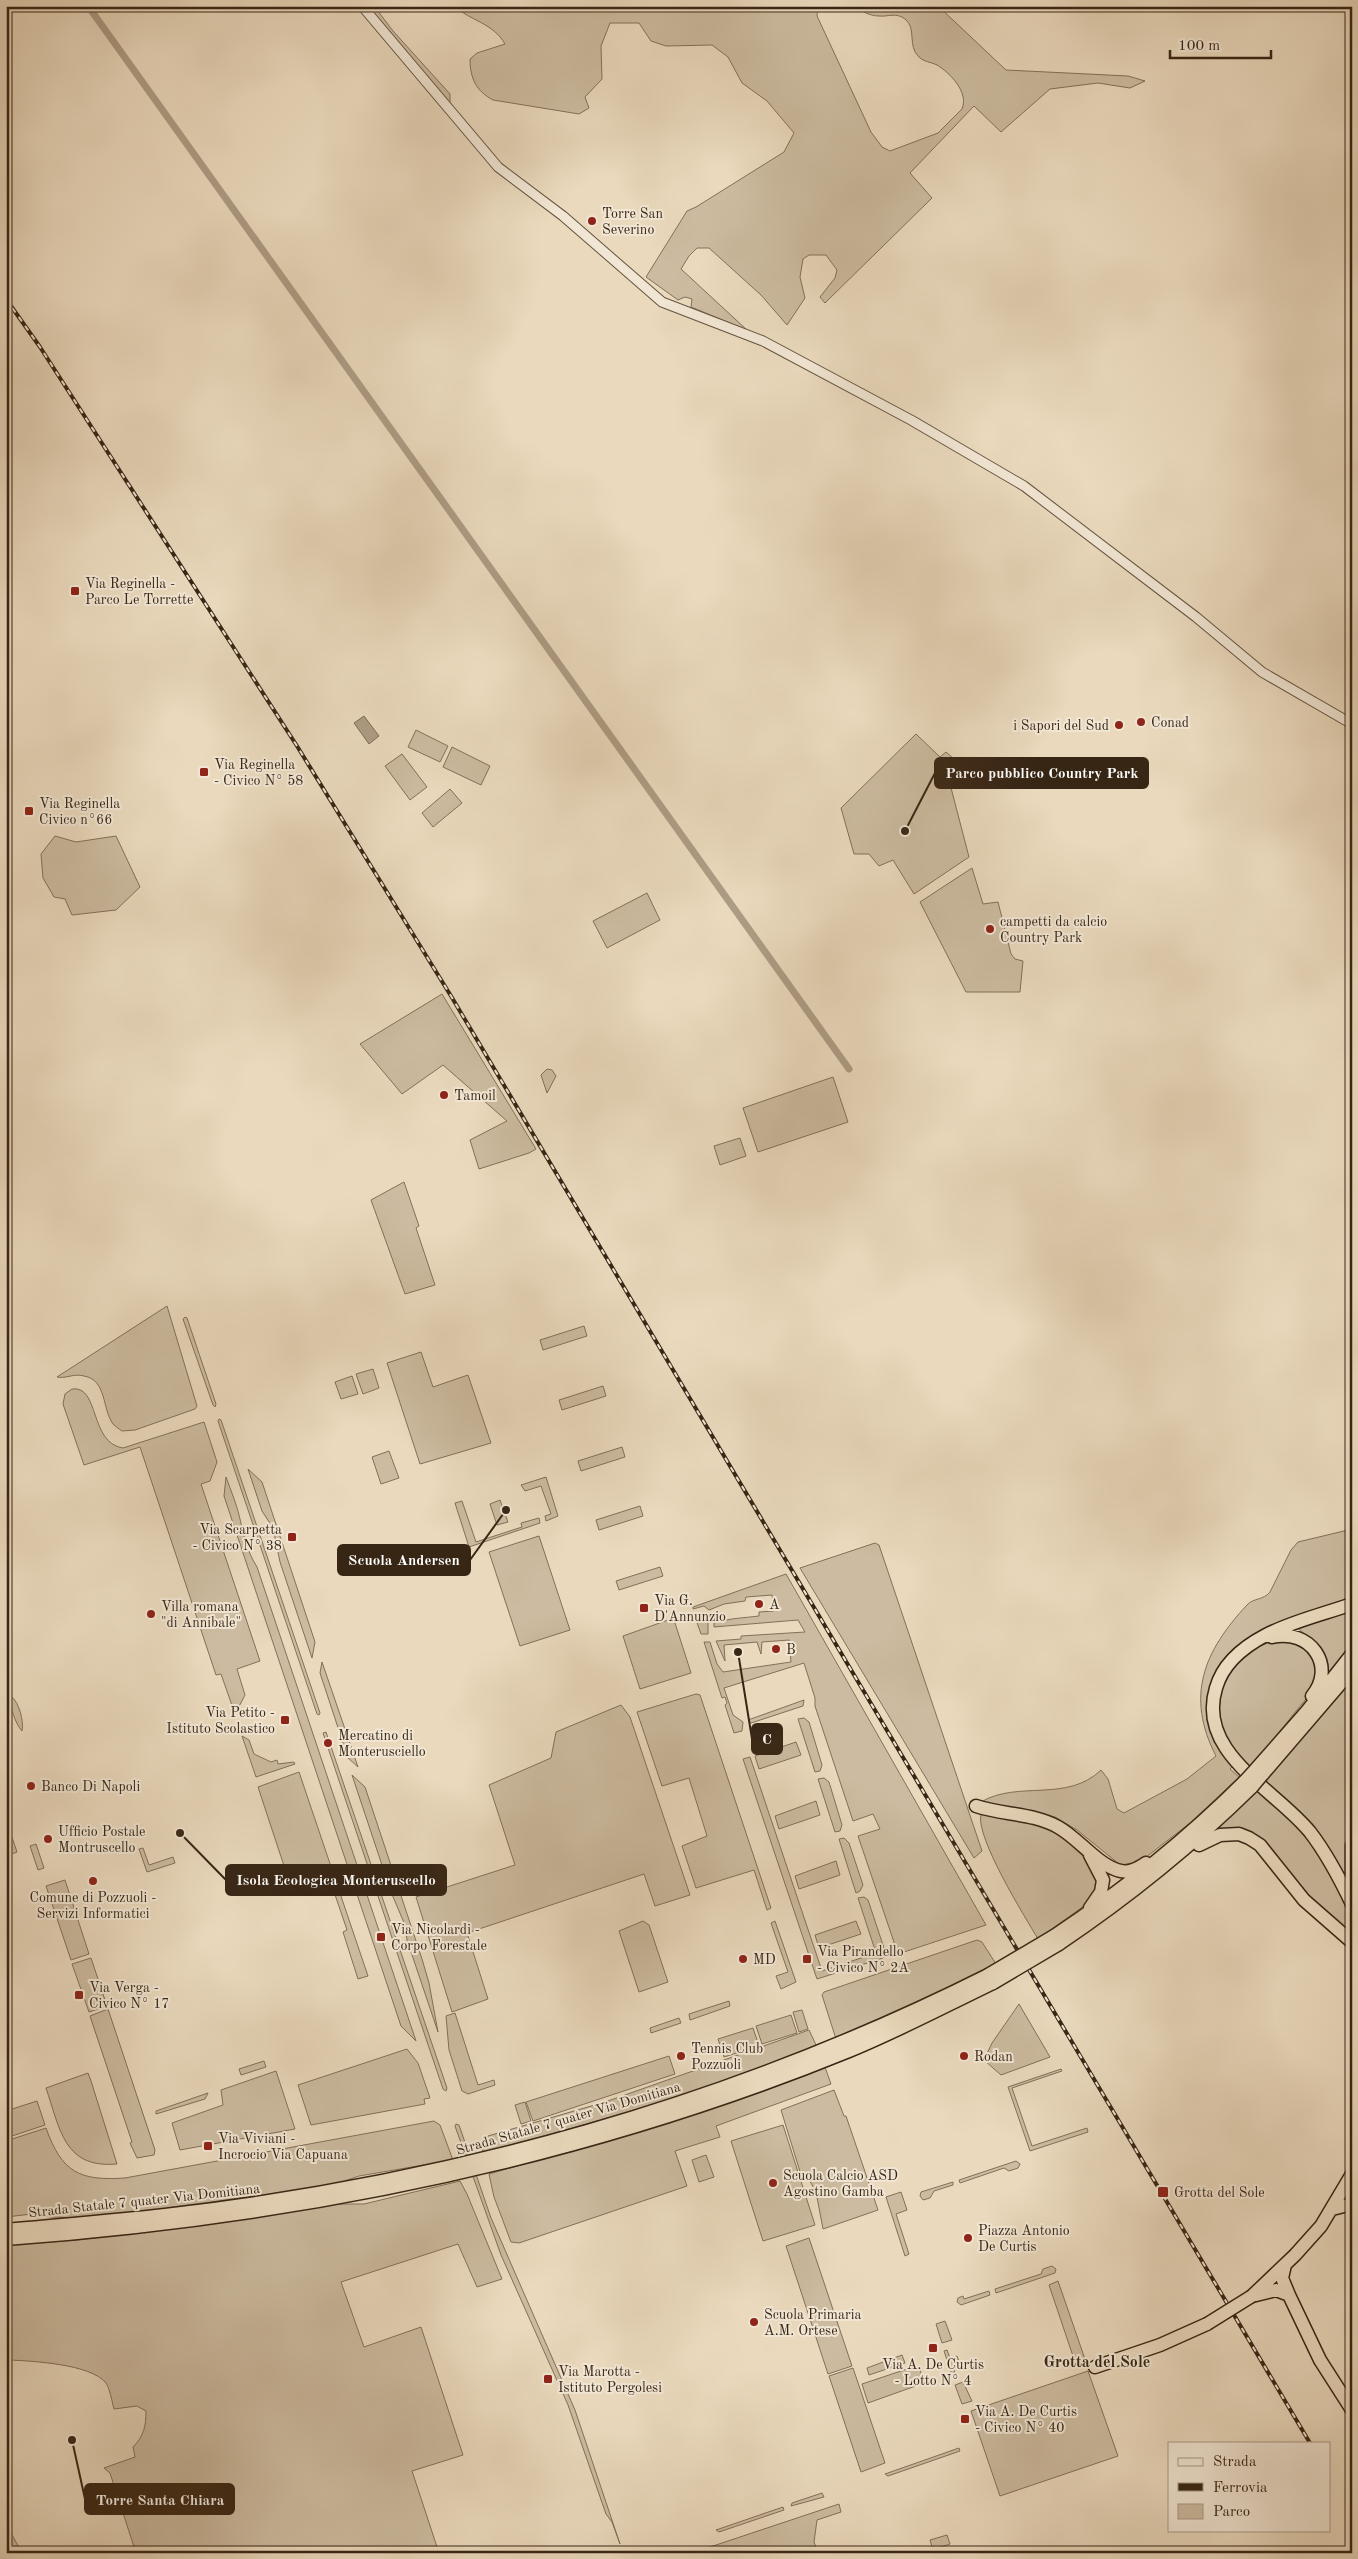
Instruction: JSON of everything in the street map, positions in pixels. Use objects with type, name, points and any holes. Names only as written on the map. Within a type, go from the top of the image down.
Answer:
[{"type":"highway","points":[[1352,1604],[1266,1634],[1240,1652],[1222,1674],[1213,1706],[1216,1731],[1225,1750],[1234,1761],[1281,1802],[1310,1832],[1337,1872],[1352,1904]]},
{"type":"highway","points":[[1255,1642],[1283,1635],[1292,1635],[1301,1638],[1314,1649],[1320,1662],[1321,1677],[1316,1691],[1310,1699],[1307,1711]]},
{"type":"highway","name":"Strada Statale 7 quater Via Domitiana","points":[[6,2239],[113,2230],[214,2218],[342,2198],[489,2163],[806,2063],[850,2045],[991,1979],[1106,1912],[1189,1847],[1249,1784],[1352,1654]]},
{"type":"highway","name":"Strada Statale 7 quater Via Domitiana","points":[[1259,1772],[1352,1670]]},
{"type":"highway","name":"Strada Statale 7 quater Via Domitiana","points":[[1056,1940],[1161,1859],[1249,1784]]},
{"type":"highway","points":[[976,1806],[1050,1823],[1067,1832],[1110,1867],[1122,1872],[1137,1869],[1147,1862],[1161,1859]]},
{"type":"highway","points":[[1189,1847],[1220,1835],[1239,1834],[1249,1838],[1260,1845],[1304,1900],[1352,1942]]},
{"type":"highway","points":[[1352,1845],[1352,1874]]},
{"type":"highway","points":[[1088,1914],[1101,1892],[1102,1884],[1100,1872],[1090,1852]]},
{"type":"highway","name":"Strada Statale 7 quater Via Domitiana","points":[[6,2230],[209,2209],[452,2171]]},
{"type":"highway","points":[[1343,2206],[1352,2174]]},
{"type":"highway","points":[[1095,2367],[1160,2345],[1207,2324],[1282,2278],[1343,2206],[1352,2190]]},
{"type":"highway","points":[[1256,2295],[1322,2230]]},
{"type":"highway","points":[[1285,2265],[1282,2278],[1289,2295],[1320,2360],[1352,2410]]},
{"type":"highway","points":[[1256,2295],[1276,2290],[1289,2295]]},
{"type":"street","points":[[362,6],[498,167],[564,216],[662,302],[763,341],[911,420],[1024,486],[1196,617],[1262,672],[1352,724]]},
{"type":"green space","points":[[364,6],[374,6],[393,31],[450,94],[450,107]]},
{"type":"green space","points":[[454,6],[818,6],[817,16],[871,132],[882,147],[890,151],[938,133],[962,109],[963,96],[957,84],[947,73],[937,65],[921,59],[915,53],[911,27],[905,19],[895,15],[872,15],[853,6],[938,6],[1006,70],[1128,76],[1145,81],[1130,88],[1098,83],[1050,89],[1001,132],[974,106],[910,173],[932,198],[825,303],[820,297],[835,278],[837,270],[826,255],[809,255],[803,259],[800,277],[805,298],[787,325],[761,295],[709,248],[697,248],[689,256],[681,269],[747,330],[691,307],[692,299],[685,297],[678,300],[646,277],[687,211],[784,152],[794,133],[767,101],[742,83],[728,57],[712,45],[666,46],[651,41],[639,23],[610,23],[601,46],[602,79],[585,97],[589,108],[579,114],[493,100],[482,92],[475,83],[471,72],[470,59],[477,53],[505,44],[494,31]]},
{"type":"green space","points":[[416,730],[448,746],[440,762],[408,747]]},
{"type":"green space","points":[[916,734],[940,757],[946,752],[963,767],[965,778],[950,784],[969,857],[914,894],[893,860],[879,866],[869,854],[854,854],[841,808]]},
{"type":"green space","points":[[452,747],[490,766],[481,785],[443,767]]},
{"type":"green space","points":[[402,754],[427,787],[410,800],[385,766]]},
{"type":"green space","points":[[450,789],[462,803],[433,827],[422,813]]},
{"type":"green space","points":[[55,836],[76,842],[116,836],[140,887],[116,910],[72,915],[65,899],[54,897],[43,878],[41,854]]},
{"type":"green space","points":[[972,868],[983,904],[998,902],[1011,954],[1015,959],[1023,961],[1020,992],[966,992],[920,902]]},
{"type":"green space","points":[[647,893],[660,920],[607,948],[593,921]]},
{"type":"green space","points":[[442,994],[536,1149],[479,1169],[470,1140],[507,1121],[443,1065],[402,1094],[360,1044]]},
{"type":"green space","points":[[547,1069],[552,1070],[556,1076],[547,1093],[541,1075]]},
{"type":"green space","points":[[833,1077],[848,1122],[758,1152],[743,1108]]},
{"type":"green space","points":[[740,1138],[746,1156],[720,1165],[714,1146]]},
{"type":"green space","points":[[404,1182],[419,1226],[416,1228],[435,1285],[405,1294],[371,1200]]},
{"type":"green space","points":[[167,1306],[197,1406],[195,1409],[135,1430],[122,1431],[113,1424],[97,1383],[80,1375],[57,1377]]},
{"type":"green space","points":[[187,1318],[216,1404],[215,1407],[183,1319]]},
{"type":"green space","points":[[584,1326],[587,1336],[543,1350],[540,1340]]},
{"type":"green space","points":[[421,1352],[433,1387],[468,1375],[491,1443],[420,1464],[387,1363]]},
{"type":"green space","points":[[373,1369],[379,1388],[363,1394],[356,1374]]},
{"type":"green space","points":[[352,1376],[358,1394],[341,1399],[335,1382]]},
{"type":"green space","points":[[603,1386],[606,1396],[562,1410],[559,1400]]},
{"type":"green space","points":[[72,1389],[81,1390],[87,1396],[105,1436],[112,1444],[123,1448],[204,1422],[217,1462],[210,1481],[201,1484],[260,1661],[237,1669],[245,1695],[235,1714],[221,1674],[216,1675],[140,1447],[84,1465],[63,1404],[65,1394]]},
{"type":"green space","points":[[219,1419],[221,1420],[320,1713],[319,1715],[317,1714],[218,1421]]},
{"type":"green space","points":[[622,1447],[625,1457],[581,1471],[578,1461]]},
{"type":"green space","points":[[389,1451],[399,1478],[381,1484],[372,1457]]},
{"type":"green space","points":[[248,1469],[262,1482],[315,1642],[312,1658],[280,1562],[273,1528],[262,1511]]},
{"type":"green space","points":[[226,1477],[246,1544],[257,1567],[416,2041],[401,2026],[224,1496]]},
{"type":"green space","points":[[546,1477],[558,1516],[546,1521],[545,1516],[551,1514],[541,1486],[525,1491],[521,1485]]},
{"type":"green space","points":[[500,1500],[508,1522],[497,1525],[490,1504]]},
{"type":"green space","points":[[462,1501],[476,1542],[522,1527],[521,1523],[539,1518],[540,1523],[469,1547],[455,1503]]},
{"type":"green space","points":[[640,1506],[643,1516],[599,1530],[596,1520]]},
{"type":"green space","points":[[1348,1530],[1352,1533],[1352,1598],[1307,1612],[1260,1631],[1240,1643],[1224,1659],[1213,1679],[1208,1704],[1209,1721],[1217,1745],[1233,1766],[1230,1769],[1239,1777],[1190,1823],[1141,1861],[1133,1865],[1119,1864],[1077,1830],[1055,1817],[981,1802],[1011,1792],[1058,1789],[1073,1786],[1088,1780],[1101,1770],[1108,1779],[1117,1809],[1124,1813],[1187,1779],[1216,1756],[1207,1734],[1202,1714],[1201,1694],[1204,1675],[1210,1657],[1220,1640],[1247,1605],[1268,1595],[1291,1550],[1298,1542]]},
{"type":"green space","points":[[539,1536],[570,1630],[520,1646],[489,1552]]},
{"type":"green space","points":[[875,1543],[879,1545],[982,1851],[974,1858],[800,1568]]},
{"type":"green space","points":[[660,1567],[663,1576],[619,1590],[616,1581]]},
{"type":"green space","points":[[786,1574],[986,1925],[898,1954],[858,1836],[880,1829],[873,1814],[853,1821],[815,1706],[815,1698],[804,1663],[724,1688],[733,1715],[743,1722],[742,1731],[734,1733],[725,1705],[727,1703],[725,1697],[722,1698],[704,1642],[710,1642],[717,1664],[723,1672],[791,1662],[789,1640],[762,1642],[761,1654],[757,1642],[724,1645],[725,1661],[716,1641],[741,1639],[741,1636],[805,1632],[798,1620],[714,1627],[714,1623],[720,1621],[759,1616],[759,1612],[774,1611],[772,1595],[746,1597],[745,1601],[724,1604],[709,1610],[704,1606],[693,1609],[693,1607]]},
{"type":"green space","points":[[1352,1608],[1352,1646],[1327,1679],[1310,1639],[1298,1628]]},
{"type":"green space","points":[[694,1614],[702,1618],[708,1616],[708,1634],[701,1634]]},
{"type":"green space","points":[[668,1620],[675,1623],[691,1673],[640,1689],[623,1636]]},
{"type":"green space","points":[[1294,1639],[1317,1660],[1314,1689],[1250,1768],[1233,1748],[1223,1727],[1219,1706],[1222,1686],[1232,1668],[1247,1653],[1268,1643]]},
{"type":"green space","points":[[322,1662],[358,1767],[348,1758],[320,1673]]},
{"type":"green space","points":[[1352,1678],[1352,1827],[1349,1840],[1349,1882],[1331,1854],[1265,1781]]},
{"type":"green space","points":[[696,1694],[700,1695],[771,1908],[767,1910],[754,1870],[696,1888],[682,1846],[707,1836],[689,1778],[662,1786],[637,1712]]},
{"type":"green space","points":[[12,1697],[17,1703],[20,1712],[22,1731],[13,1714]]},
{"type":"green space","points":[[804,1700],[803,1706],[751,1723],[748,1720]]},
{"type":"green space","points":[[621,1705],[630,1717],[690,1895],[655,1906],[644,1874],[467,1933],[488,1999],[452,2012],[416,1897],[515,1865],[489,1785],[551,1758],[556,1732]]},
{"type":"green space","points":[[804,1718],[809,1722],[822,1765],[820,1771],[815,1772],[798,1719]]},
{"type":"green space","points":[[326,1732],[447,2088],[446,2091],[443,2089],[323,1733]]},
{"type":"green space","points":[[242,1736],[249,1740],[254,1754],[271,1762],[277,1760],[278,1764],[294,1762],[295,1764],[256,1777]]},
{"type":"green space","points":[[796,1742],[801,1755],[759,1769],[755,1756]]},
{"type":"green space","points":[[750,1757],[822,1971],[876,1953],[858,1898],[864,1897],[868,1900],[885,1951],[883,1958],[817,1979],[743,1759]]},
{"type":"green space","points":[[299,1772],[368,1976],[358,1979],[343,1932],[347,1930],[328,1874],[324,1875],[323,1873],[290,1884],[258,1787]]},
{"type":"green space","points":[[352,1775],[365,1787],[422,1959],[429,1983],[438,2032],[407,1940],[405,1925],[391,1892]]},
{"type":"green space","points":[[824,1778],[829,1782],[842,1825],[840,1831],[835,1832],[818,1779]]},
{"type":"green space","points":[[1258,1789],[1292,1821],[1322,1858],[1340,1889],[1352,1917],[1352,1937],[1317,1907],[1267,1849],[1215,1830]]},
{"type":"green space","points":[[816,1801],[820,1815],[779,1829],[775,1816]]},
{"type":"green space","points":[[981,1814],[1040,1826],[1054,1831],[1078,1848],[1090,1863],[1099,1885],[1088,1903],[1038,1939],[993,1858],[981,1825]]},
{"type":"green space","points":[[6,1820],[17,1852],[6,1856]]},
{"type":"green space","points":[[844,1838],[849,1843],[863,1885],[860,1891],[856,1893],[839,1839]]},
{"type":"green space","points":[[36,1844],[44,1868],[38,1870],[30,1846]]},
{"type":"green space","points":[[143,1848],[149,1865],[173,1857],[175,1863],[147,1872],[139,1849]]},
{"type":"green space","points":[[836,1861],[840,1875],[799,1889],[795,1876]]},
{"type":"green space","points":[[65,1880],[89,1954],[71,1960],[46,1886]]},
{"type":"green space","points":[[643,1921],[649,1925],[668,1982],[639,1992],[619,1931]]},
{"type":"green space","points":[[775,1921],[796,1982],[781,1989],[776,1976],[788,1972],[771,1923]]},
{"type":"green space","points":[[856,1921],[861,1934],[819,1948],[815,1935]]},
{"type":"green space","points":[[977,1940],[982,1942],[996,1964],[928,1999],[836,2039],[822,1995],[824,1992]]},
{"type":"green space","points":[[91,1958],[107,2006],[89,2012],[72,1964]]},
{"type":"green space","points":[[729,2001],[730,2006],[690,2020],[689,2014]]},
{"type":"green space","points":[[1019,2004],[1050,2057],[1001,2075],[984,2060],[992,2043]]},
{"type":"green space","points":[[108,2009],[155,2150],[154,2155],[137,2158],[130,2143],[132,2142],[90,2016]]},
{"type":"green space","points":[[802,2010],[808,2029],[799,2032],[793,2012]]},
{"type":"green space","points":[[455,2013],[478,2085],[494,2080],[495,2085],[468,2094],[462,2091],[449,2050],[446,2016]]},
{"type":"green space","points":[[791,2015],[797,2033],[762,2044],[756,2026]]},
{"type":"green space","points":[[679,2018],[681,2023],[651,2033],[650,2028]]},
{"type":"green space","points":[[753,2028],[759,2046],[724,2057],[718,2039]]},
{"type":"green space","points":[[809,2030],[817,2047],[652,2104],[483,2152],[481,2144],[488,2136],[605,2102]]},
{"type":"green space","points":[[407,2049],[418,2063],[430,2098],[424,2099],[425,2104],[311,2125],[298,2085]]},
{"type":"green space","points":[[669,2056],[675,2074],[533,2121],[526,2102]]},
{"type":"green space","points":[[264,2061],[266,2067],[241,2075],[239,2069]]},
{"type":"green space","points":[[825,2067],[831,2084],[716,2126],[720,2137],[675,2151],[687,2186],[519,2243],[511,2242],[494,2197],[489,2174],[636,2132]]},
{"type":"green space","points":[[1061,2069],[1062,2071],[1012,2088],[1032,2146],[1087,2128],[1088,2132],[1030,2151],[1008,2087]]},
{"type":"green space","points":[[276,2071],[295,2129],[180,2150],[172,2123],[223,2105],[221,2090]]},
{"type":"green space","points":[[88,2073],[117,2164],[99,2164],[86,2160],[75,2153],[61,2131],[46,2088]]},
{"type":"green space","points":[[834,2090],[844,2116],[846,2116],[878,2210],[823,2229],[816,2192],[807,2176],[802,2178],[781,2110]]},
{"type":"green space","points":[[208,2093],[205,2099],[156,2114],[156,2111]]},
{"type":"green space","points":[[37,2101],[45,2125],[6,2138],[6,2111]]},
{"type":"green space","points":[[525,2102],[531,2121],[521,2124],[515,2105]]},
{"type":"green space","points":[[434,2121],[440,2125],[453,2160],[359,2176],[333,2185],[171,2209],[81,2218],[50,2217],[41,2213],[6,2217],[6,2141],[46,2128],[52,2143],[66,2164],[84,2175],[109,2179],[125,2178]]},
{"type":"green space","points":[[456,2124],[459,2125],[491,2218],[575,2410],[620,2544],[612,2522],[606,2514],[568,2405],[501,2255],[455,2126]]},
{"type":"green space","name":"Scuola Calcio ASD Agostino Gamba","points":[[783,2125],[815,2225],[763,2241],[731,2141]]},
{"type":"green space","points":[[706,2155],[714,2177],[699,2182],[692,2160]]},
{"type":"green space","points":[[1016,2161],[1020,2164],[1018,2168],[1009,2171],[1004,2168],[960,2183],[959,2180]]},
{"type":"green space","points":[[460,2181],[502,2279],[477,2287],[458,2244],[341,2282],[364,2347],[421,2327],[463,2455],[412,2471],[439,2553],[136,2553],[110,2473],[104,2468],[135,2457],[133,2447],[140,2439],[144,2430],[146,2411],[137,2406],[114,2409],[106,2383],[88,2372],[60,2365],[9,2360],[6,2352],[6,2245],[77,2240],[211,2224],[329,2204],[364,2204]]},
{"type":"green space","points":[[953,2182],[953,2185],[934,2191],[930,2198],[923,2200],[920,2196],[921,2192]]},
{"type":"green space","points":[[901,2192],[907,2210],[896,2214],[909,2254],[905,2256],[886,2197]]},
{"type":"green space","points":[[809,2238],[852,2366],[828,2374],[786,2246]]},
{"type":"green space","points":[[1052,2266],[1056,2269],[1055,2273],[996,2293],[995,2289],[1041,2274],[1043,2269]]},
{"type":"green space","points":[[1058,2281],[1086,2362],[1076,2365],[1049,2285]]},
{"type":"green space","points":[[989,2291],[990,2295],[961,2305],[957,2302],[958,2298],[963,2296],[964,2299]]},
{"type":"green space","points":[[945,2321],[952,2340],[942,2343],[936,2324]]},
{"type":"green space","points":[[947,2350],[950,2358],[957,2356],[961,2367],[954,2369],[955,2374],[952,2375],[944,2351]]},
{"type":"green space","points":[[902,2355],[905,2363],[869,2375],[867,2368]]},
{"type":"green space","points":[[853,2368],[885,2463],[861,2472],[829,2376]]},
{"type":"green space","points":[[910,2368],[920,2370],[924,2383],[868,2403],[862,2384]]},
{"type":"green space","points":[[1088,2371],[1118,2456],[1000,2496],[971,2411]]},
{"type":"green space","points":[[963,2382],[972,2401],[962,2404],[955,2385]]},
{"type":"green space","points":[[959,2448],[960,2451],[888,2476],[885,2474]]},
{"type":"green space","points":[[822,2493],[824,2497],[791,2506],[792,2503]]},
{"type":"green space","points":[[839,2504],[841,2512],[817,2520],[814,2542],[818,2553],[692,2553]]},
{"type":"green space","points":[[783,2507],[784,2510],[719,2532],[716,2530]]},
{"type":"green space","points":[[6,2524],[22,2553],[6,2553]]},
{"type":"green space","points":[[947,2535],[950,2544],[933,2550],[930,2540]]},
{"type":"shaded area","points":[[364,716],[379,736],[369,744],[354,723]]},
{"type":"waterway","points":[[88,6],[849,1069]]},
{"type":"railway","points":[[6,299],[40,347],[297,746],[451,996],[1309,2442]]},
{"type":"place","name":"Torre San Severino","points":[[592,221]]},
{"type":"place","name":"Via Reginella - Parco Le Torrette","points":[[75,591]]},
{"type":"place","name":"Conad","points":[[1141,722]]},
{"type":"place","name":"i Sapori del Sud","points":[[1119,725]]},
{"type":"place","name":"Via Reginella - Civico N° 58","points":[[204,772]]},
{"type":"place","name":"Via Reginella Civico n°66","points":[[29,811]]},
{"type":"place","name":"Parco pubblico Country Park","points":[[905,831]]},
{"type":"place","name":"campetti da calcio Country Park","points":[[990,929]]},
{"type":"place","name":"Tamoil","points":[[444,1095]]},
{"type":"place","name":"Scuola Andersen","points":[[506,1510]]},
{"type":"place","name":"Via Scarpetta - Civico N° 38","points":[[292,1537]]},
{"type":"place","name":"A","points":[[759,1604]]},
{"type":"place","name":"Via G. D'Annunzio","points":[[644,1608]]},
{"type":"place","name":"Villa romana \"di Annibale\"","points":[[151,1614]]},
{"type":"place","name":"B","points":[[776,1649]]},
{"type":"place","name":"C","points":[[738,1652]]},
{"type":"place","name":"Via Petito - Istituto Scolastico","points":[[285,1720]]},
{"type":"place","name":"Mercatino di Monterusciello","points":[[328,1743]]},
{"type":"place","name":"Banco Di Napoli","points":[[31,1786]]},
{"type":"place","name":"Isola Ecologica Monteruscello","points":[[180,1833]]},
{"type":"place","name":"Ufficio Postale Montruscello","points":[[48,1839]]},
{"type":"place","name":"Comune di Pozzuoli - Servizi Informatici","points":[[93,1881]]},
{"type":"place","name":"Via Nicolardi - Corpo Forestale","points":[[381,1937]]},
{"type":"place","name":"MD","points":[[743,1959]]},
{"type":"place","name":"Via Pirandello - Civico N° 2A","points":[[807,1959]]},
{"type":"place","name":"Via Verga - Civico N° 17","points":[[79,1995]]},
{"type":"place","name":"Tennis Club Pozzuoli","points":[[681,2056]]},
{"type":"place","name":"Rodan","points":[[964,2056]]},
{"type":"place","name":"Via Viviani - Incrocio Via Capuana","points":[[208,2146]]},
{"type":"place","name":"Scuola Calcio ASD Agostino Gamba","points":[[773,2183]]},
{"type":"place","name":"Grotta del Sole","points":[[1163,2192]]},
{"type":"place","name":"Piazza Antonio De Curtis","points":[[968,2238]]},
{"type":"place","name":"Scuola Primaria A.M. Ortese","points":[[754,2322]]},
{"type":"place","name":"Via A. De Curtis - Lotto N° 4","points":[[933,2348]]},
{"type":"place","name":"Via Marotta - Istituto Pergolesi","points":[[548,2379]]},
{"type":"place","name":"Via A. De Curtis - Civico N° 40","points":[[965,2419]]},
{"type":"place","name":"Torre Santa Chiara","points":[[72,2440]]},
{"type":"district","name":"Grotta del Sole","points":[[1097,2361]]}]
